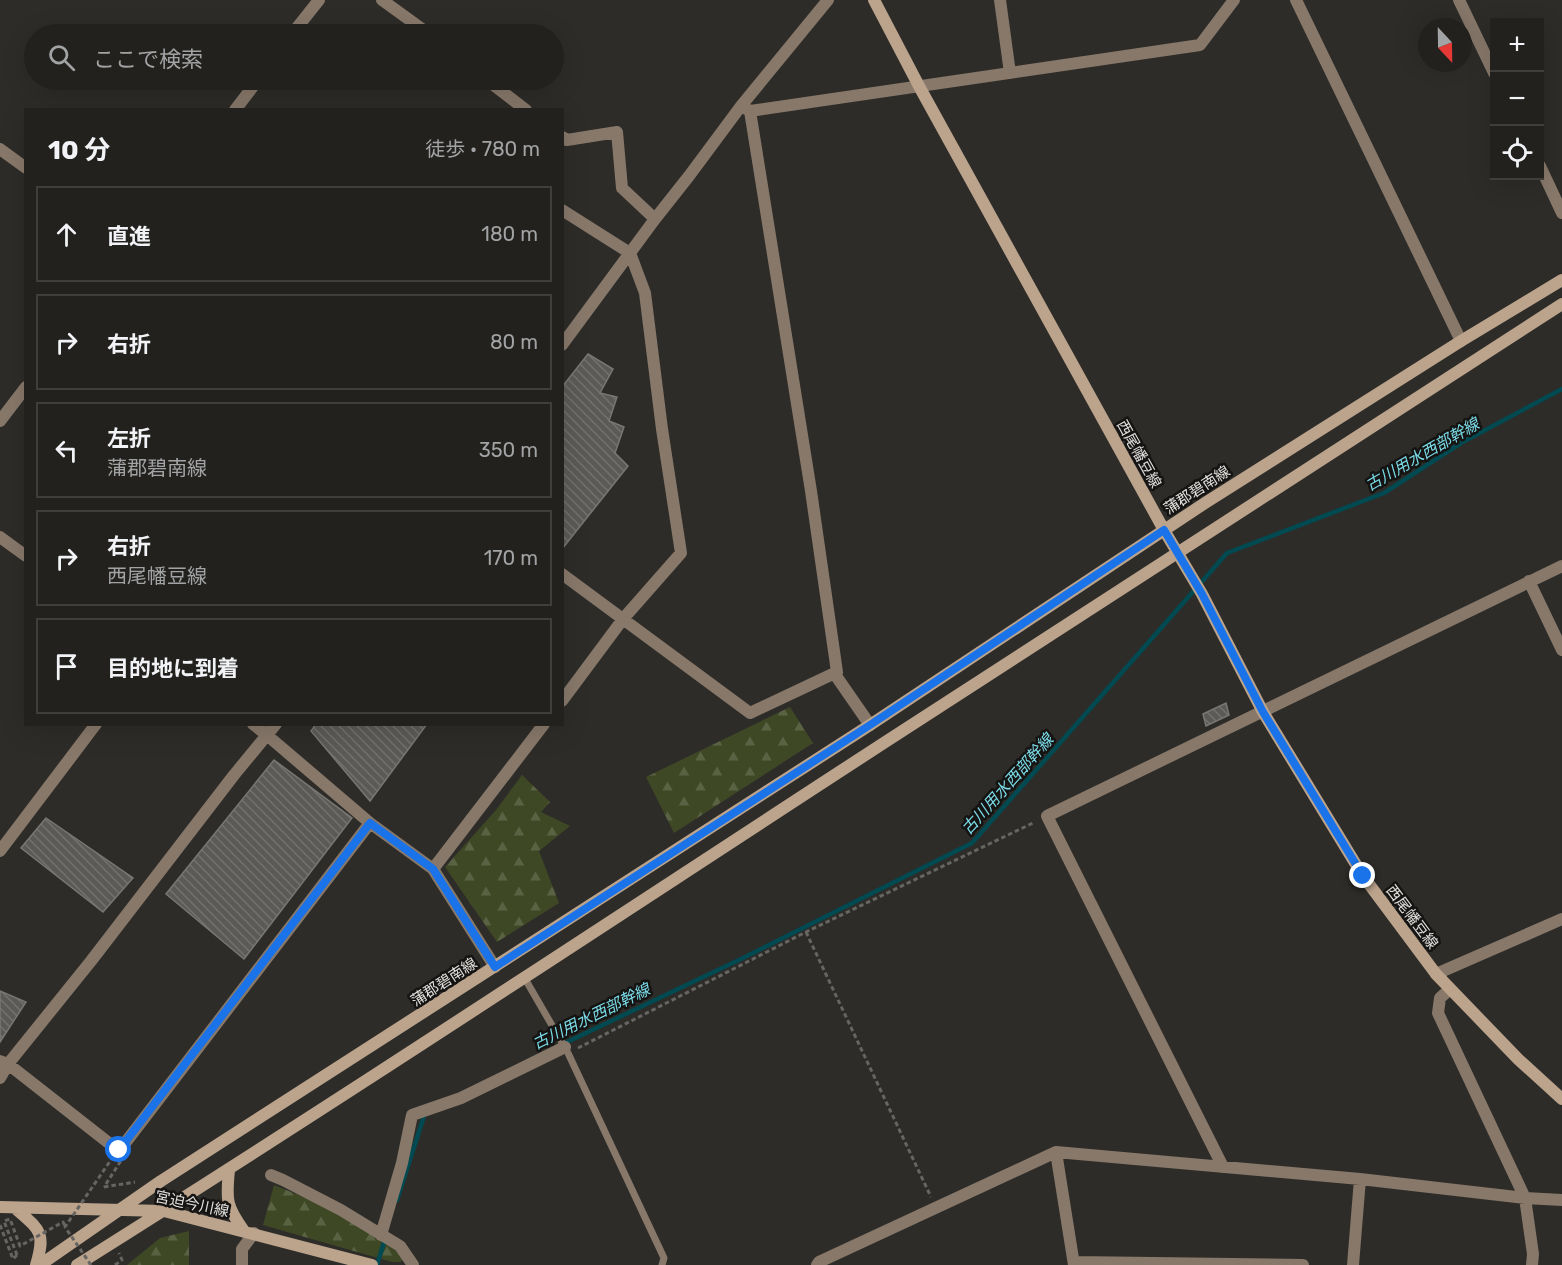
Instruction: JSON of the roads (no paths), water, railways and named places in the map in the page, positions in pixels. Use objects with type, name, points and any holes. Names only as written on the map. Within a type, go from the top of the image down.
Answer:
[{"type":"main road","name":"西尾幡豆線","points":[[874,0],[920,88],[1164,530],[1202,594],[1263,712],[1363,876],[1436,974],[1518,1059],[1562,1100]]},
{"type":"main road","name":"蒲郡碧南線","points":[[40,1265],[161,1181],[870,725],[1164,530],[1461,341],[1562,280]]},
{"type":"main road","points":[[77,1265],[229,1170],[1562,304]]},
{"type":"main road","points":[[229,1170],[226,1197],[231,1214],[249,1232]]},
{"type":"main road","name":"宮迫今川線","points":[[0,1207],[164,1211],[372,1265]]},
{"type":"main road","points":[[15,1208],[37,1228],[42,1244],[36,1265]]},
{"type":"street","points":[[300,24],[319,0]]},
{"type":"street","points":[[382,0],[415,24]]},
{"type":"street","points":[[564,342],[655,219],[745,109],[828,0]]},
{"type":"street","points":[[1000,0],[1010,73]]},
{"type":"street","points":[[745,109],[920,88],[1200,45],[1234,0]]},
{"type":"street","points":[[1296,0],[1461,341]]},
{"type":"street","points":[[1459,0],[1494,72]]},
{"type":"street","points":[[237,108],[250,90]]},
{"type":"street","points":[[500,90],[523,108]]},
{"type":"street","points":[[564,575],[750,713],[837,672],[811,491],[745,109]]},
{"type":"street","points":[[564,138],[567,140],[616,132],[622,188],[655,219]]},
{"type":"street","points":[[0,149],[24,167]]},
{"type":"street","points":[[1544,176],[1562,213]]},
{"type":"street","points":[[564,211],[630,253],[645,293],[662,429],[681,553],[623,619],[564,698]]},
{"type":"street","points":[[0,421],[24,390]]},
{"type":"street","points":[[0,537],[24,555]]},
{"type":"street","points":[[1223,1167],[1047,816],[1562,566]]},
{"type":"street","points":[[1529,581],[1562,650]]},
{"type":"street","points":[[834,673],[870,725]]},
{"type":"street","points":[[0,850],[94,726]]},
{"type":"street","points":[[256,726],[370,823],[433,869],[495,967]]},
{"type":"street","points":[[0,1078],[4,1063],[91,962],[234,775],[275,726]]},
{"type":"street","points":[[433,869],[542,726]]},
{"type":"street","points":[[4,1063],[119,1150],[370,823]]},
{"type":"street","points":[[1436,974],[1562,919]]},
{"type":"street","points":[[1450,989],[1440,998],[1438,1013],[1525,1198],[1533,1254],[1532,1265]]},
{"type":"street","points":[[381,1235],[402,1163],[412,1115],[461,1098],[566,1050]]},
{"type":"street","points":[[1056,1152],[1074,1263],[1303,1265]]},
{"type":"street","points":[[818,1265],[819,1262],[1056,1152],[1360,1179],[1525,1198],[1562,1200]]},
{"type":"street","points":[[272,1176],[341,1210],[400,1246],[412,1265]]},
{"type":"street","points":[[1353,1265],[1360,1179]]},
{"type":"street","points":[[242,1265],[242,1249],[249,1232]]},
{"type":"lane","points":[[524,977],[566,1050],[664,1258],[662,1265]]},
{"type":"waterway","name":"古川用水西部幹線","points":[[563,1044],[743,958],[972,843],[1227,553],[1384,493],[1461,443],[1562,389]]},
{"type":"waterway","name":"古川用水西部幹線","points":[[397,1200],[425,1113]]},
{"type":"waterway","name":"古川用水西部幹線","points":[[377,1265],[385,1239]]}]
